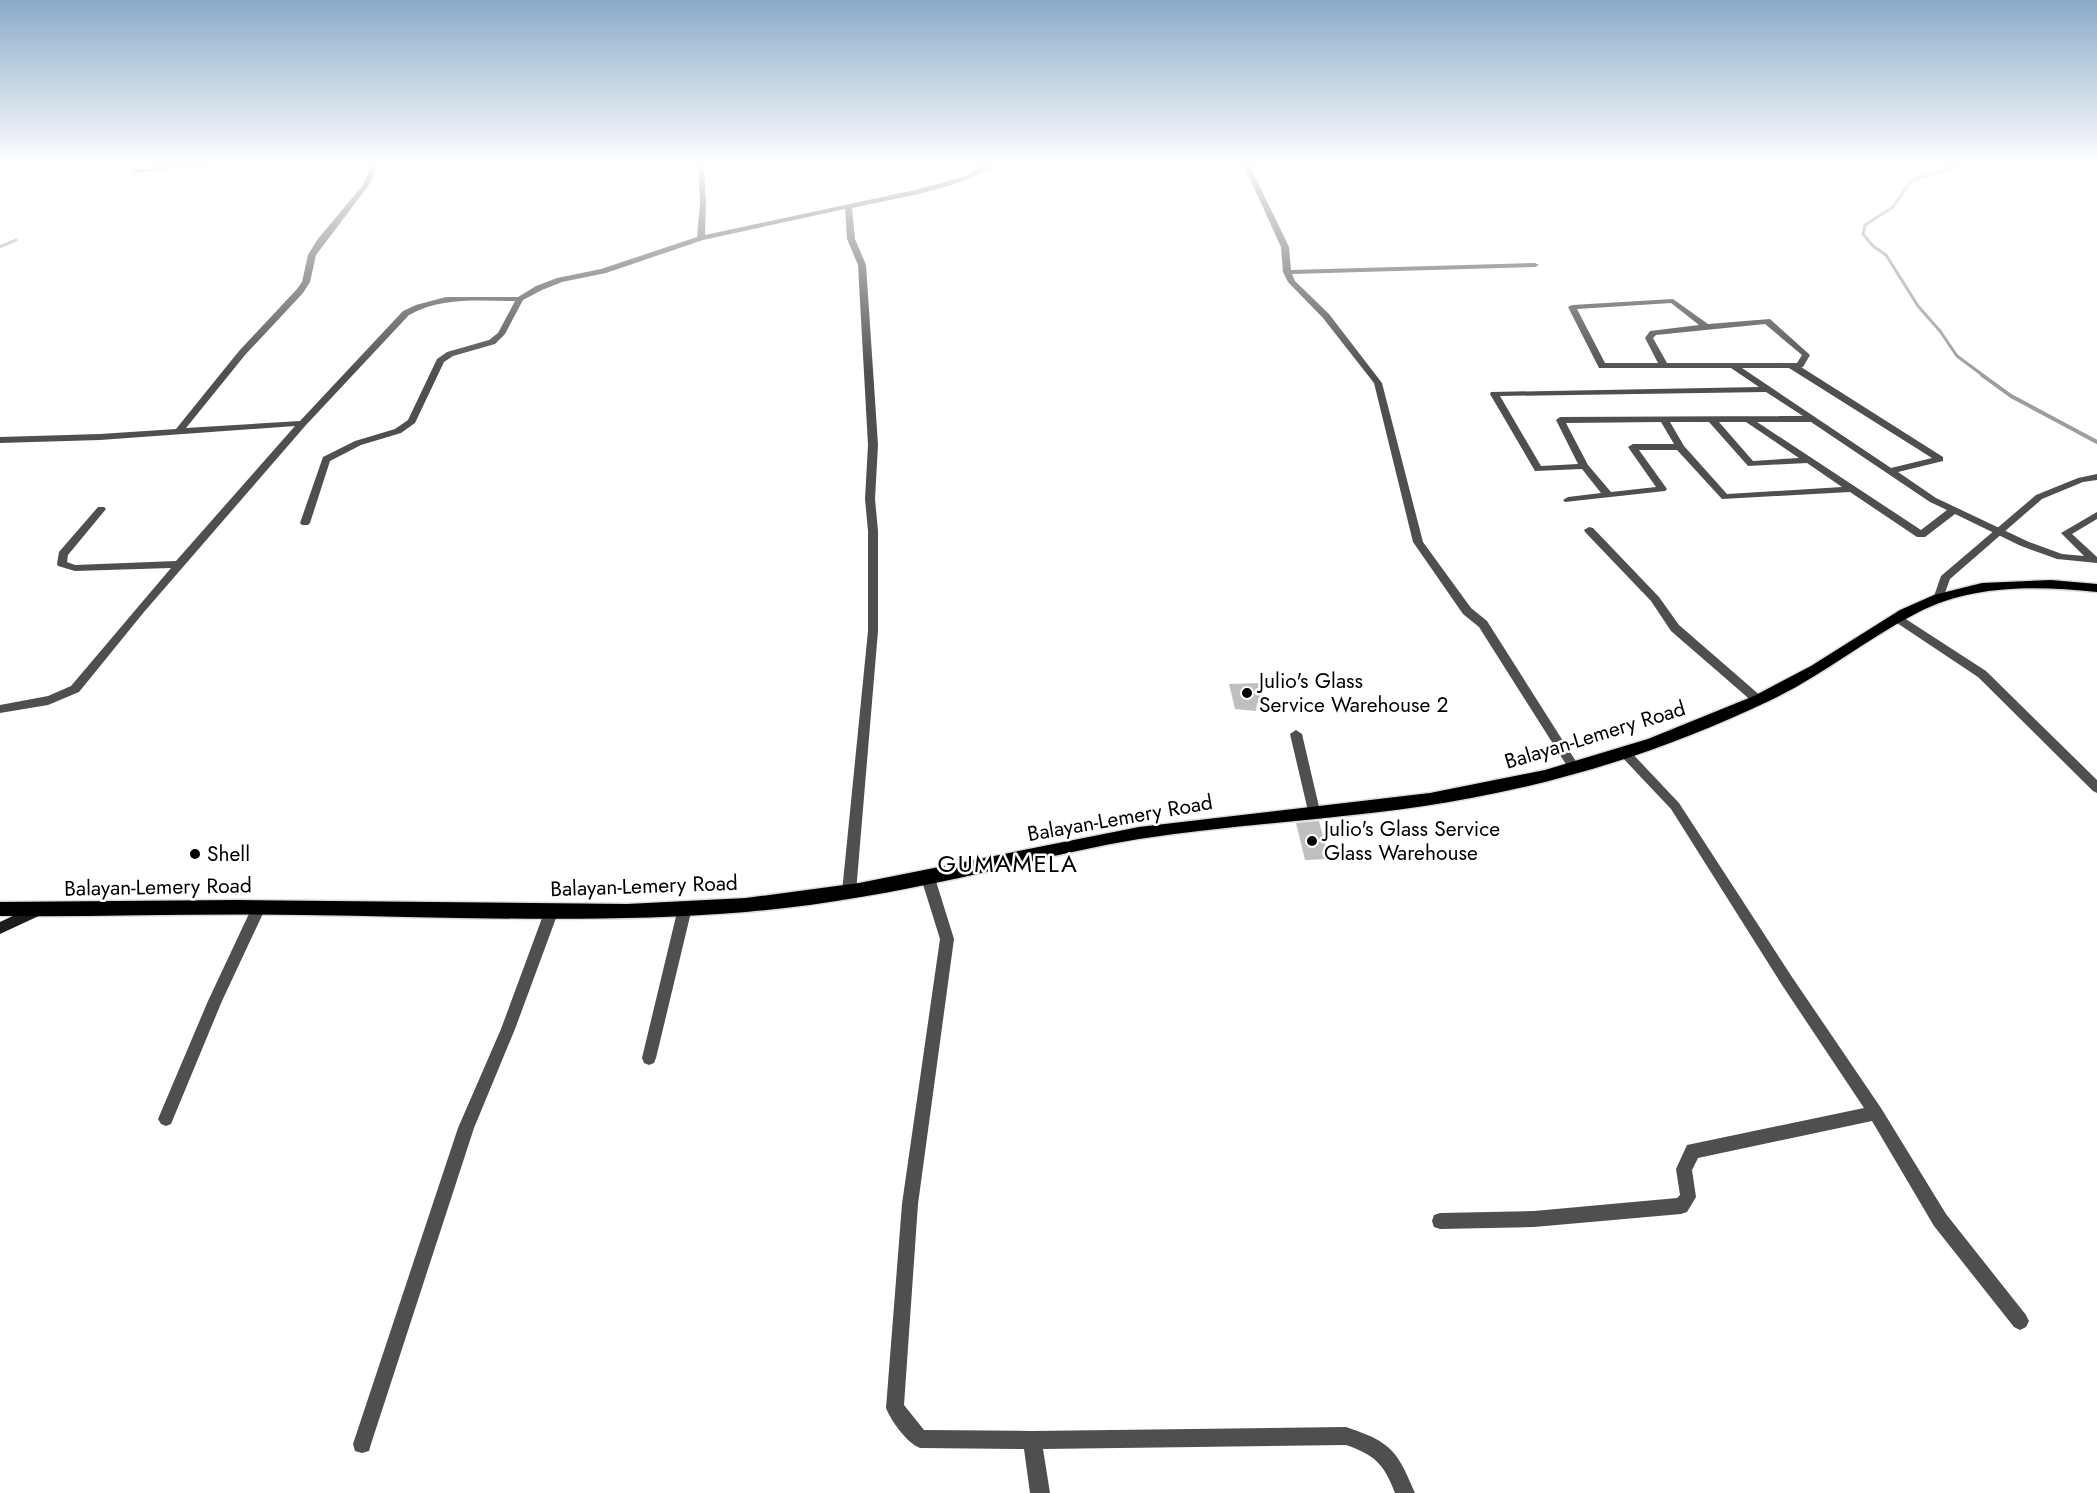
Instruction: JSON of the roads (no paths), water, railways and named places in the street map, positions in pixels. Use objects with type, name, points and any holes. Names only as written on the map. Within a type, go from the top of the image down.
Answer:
[{"type":"main road","name":"Balayan-Lemery Road","points":[[0,909],[259,907],[552,910],[685,908],[750,904],[849,892],[928,878],[1136,834],[1470,792],[1541,776],[1654,743],[1758,700],[1817,669],[1898,618],[1938,598],[1978,587],[2018,584],[2097,588]]},
{"type":"main road","points":[[0,928],[38,910]]},
{"type":"street","points":[[179,431],[242,353],[300,291],[306,282],[312,255],[328,234]]},
{"type":"street","points":[[701,234],[701,238]]},
{"type":"street","points":[[0,709],[51,701],[63,697],[75,688],[140,609],[303,423],[413,309],[459,299],[520,299],[539,288],[561,280],[603,271],[701,238],[722,234]]},
{"type":"street","points":[[849,892],[873,631],[873,531],[869,488],[873,448],[862,265],[851,234]]},
{"type":"street","points":[[1279,234],[1285,247],[1287,272],[1292,282],[1326,316],[1378,383],[1418,542],[1467,612],[1483,624],[1573,766]]},
{"type":"street","points":[[1287,272],[1535,265]]},
{"type":"street","points":[[305,523],[326,459],[358,443],[398,431],[412,421],[440,361],[450,354],[492,342],[501,334],[520,299]]},
{"type":"street","points":[[1664,366],[1649,338],[1653,333],[1767,321],[1806,355],[1800,365],[1733,365],[1664,366],[1602,366],[1572,307],[1673,301],[1706,327]]},
{"type":"street","points":[[1733,365],[1933,500],[1998,531],[2061,557],[2096,560]]},
{"type":"street","points":[[1791,365],[1940,459],[1890,471]]},
{"type":"street","points":[[1584,466],[1538,469],[1494,394],[1769,389]]},
{"type":"street","points":[[1607,494],[1584,466],[1560,420],[1813,419]]},
{"type":"street","points":[[1664,420],[1680,447],[1725,497],[1852,489]]},
{"type":"street","points":[[1712,420],[1751,464],[1809,460]]},
{"type":"street","points":[[1750,421],[1921,535],[1954,510]]},
{"type":"street","points":[[0,440],[303,423]]},
{"type":"street","points":[[1568,500],[1662,489],[1633,447],[1680,447]]},
{"type":"street","points":[[1938,598],[1945,578],[2039,496],[2081,480],[2097,477]]},
{"type":"street","points":[[101,508],[63,554],[62,564],[75,568],[181,564]]},
{"type":"street","points":[[2096,560],[2066,533],[2097,515]]},
{"type":"street","points":[[1590,531],[1655,599],[1675,628],[1758,700]]},
{"type":"street","points":[[1898,618],[1982,674],[2097,788]]},
{"type":"street","points":[[1296,734],[1314,811]]},
{"type":"street","points":[[1624,752],[1675,806],[1787,981],[1876,1113],[1940,1220],[2020,1321]]},
{"type":"street","points":[[928,878],[947,939],[910,1204],[895,1408],[920,1439],[1346,1436],[1375,1445],[1391,1461],[1405,1493]]},
{"type":"street","points":[[166,1119],[215,1001],[259,907]]},
{"type":"street","points":[[649,1059],[685,908]]},
{"type":"street","points":[[362,1444],[466,1128],[508,1029],[552,910]]},
{"type":"street","points":[[1440,1221],[1534,1219],[1681,1206],[1688,1197],[1684,1169],[1693,1151],[1876,1113]]},
{"type":"street","points":[[1032,1440],[1040,1493]]},
{"type":"waterway","points":[[1863,234],[1873,246],[1886,255],[1918,306],[1940,331],[1957,356],[1984,376]]},
{"type":"waterway","points":[[0,247],[16,240]]},
{"type":"waterway","points":[[1982,375],[2011,396],[2097,442]]},
{"type":"place","name":"Julio's Glass Service Warehouse 2","points":[[1247,693]]},
{"type":"place","name":"Julio's Glass Service Glass Warehouse","points":[[1312,841]]},
{"type":"place","name":"Shell","points":[[195,854]]},
{"type":"district","name":"GUMAMELA","points":[[1008,864]]}]
